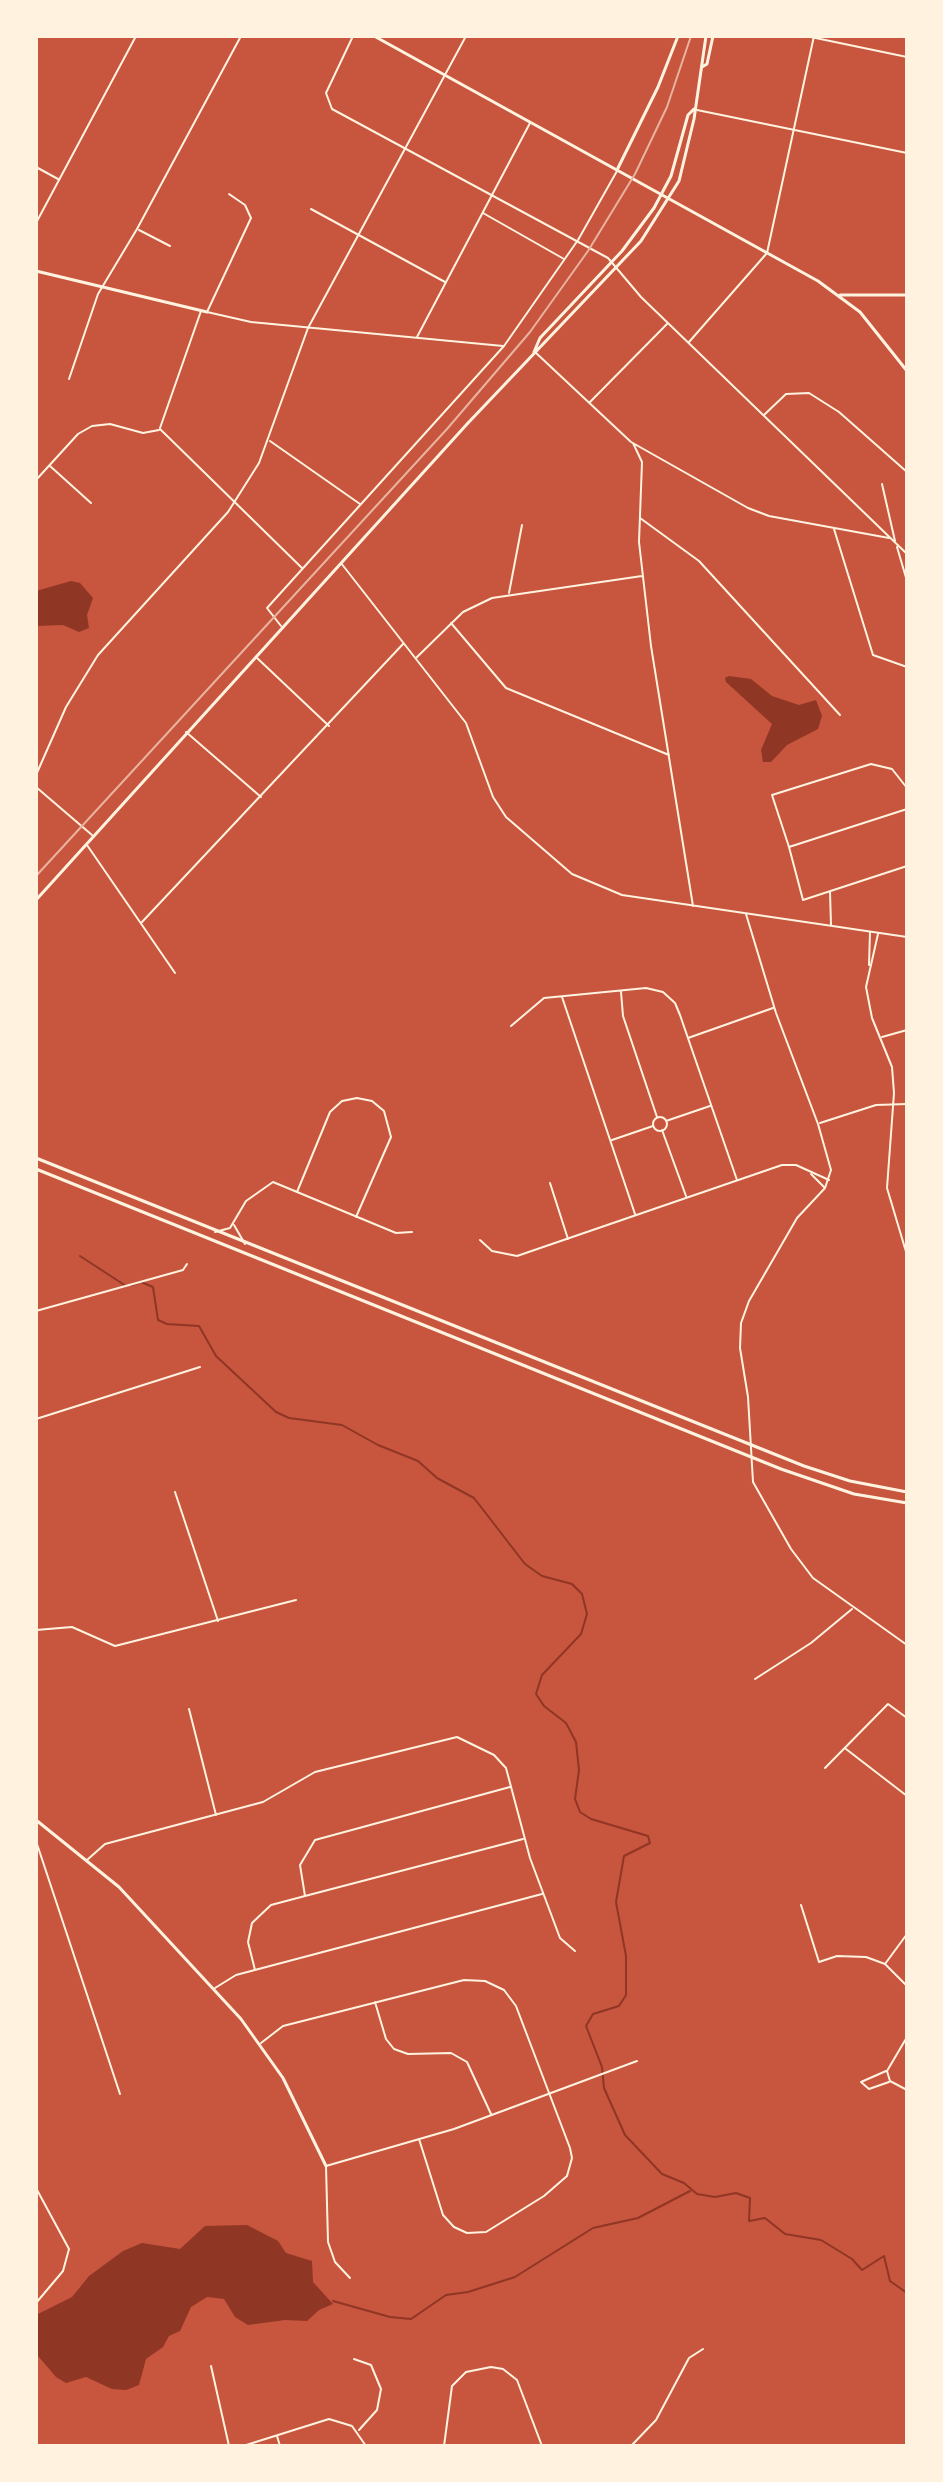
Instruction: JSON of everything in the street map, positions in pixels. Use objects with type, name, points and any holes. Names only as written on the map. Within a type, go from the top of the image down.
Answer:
[{"type":"main road","points":[[374,36],[840,295],[878,331],[907,371]]},
{"type":"main road","points":[[617,170],[658,87],[678,36]]},
{"type":"main road","points":[[534,352],[542,349],[641,241],[679,181],[688,150],[706,36]]},
{"type":"main road","points":[[702,67],[707,64],[713,36]]},
{"type":"main road","points":[[36,900],[534,352],[540,338],[611,262],[650,215],[673,168],[688,115],[694,109]]},
{"type":"main road","points":[[36,271],[207,312]]},
{"type":"main road","points":[[840,295],[907,295]]},
{"type":"main road","points":[[36,1158],[835,1477],[907,1492]]},
{"type":"main road","points":[[36,1169],[839,1489],[907,1503]]},
{"type":"main road","points":[[36,1820],[125,1893],[261,2043],[283,2078],[326,2166]]},
{"type":"street","points":[[36,223],[136,36]]},
{"type":"street","points":[[69,379],[98,294],[137,229],[241,36]]},
{"type":"street","points":[[353,36],[326,93],[332,109],[597,250],[688,343],[907,554]]},
{"type":"street","points":[[36,775],[66,707],[98,655],[235,503],[269,441],[308,328],[466,36]]},
{"type":"street","points":[[806,36],[907,57]]},
{"type":"street","points":[[688,343],[767,253],[814,37]]},
{"type":"street","points":[[694,109],[907,153]]},
{"type":"street","points":[[416,338],[531,122]]},
{"type":"street","points":[[36,167],[59,179]]},
{"type":"street","points":[[282,626],[267,608],[504,346],[578,240],[617,170]]},
{"type":"street","points":[[229,194],[245,205],[251,218],[207,312],[308,328],[504,346]]},
{"type":"street","points":[[311,209],[446,283]]},
{"type":"street","points":[[483,213],[565,259]]},
{"type":"street","points":[[137,229],[170,246]]},
{"type":"street","points":[[160,429],[201,311]]},
{"type":"street","points":[[589,402],[668,323]]},
{"type":"street","points":[[534,352],[633,443],[759,513],[890,538]]},
{"type":"street","points":[[763,416],[786,394],[809,393],[839,412],[907,472]]},
{"type":"street","points":[[36,480],[78,434],[92,426],[110,424],[143,433],[160,429]]},
{"type":"street","points":[[160,429],[303,568]]},
{"type":"street","points":[[269,441],[361,505]]},
{"type":"street","points":[[633,443],[642,462],[639,517],[643,576],[693,906]]},
{"type":"street","points":[[49,465],[91,503]]},
{"type":"street","points":[[882,484],[907,581]]},
{"type":"street","points":[[639,517],[699,561],[840,715]]},
{"type":"street","points":[[509,595],[522,525]]},
{"type":"street","points":[[834,528],[873,655],[907,667]]},
{"type":"street","points":[[340,562],[466,723],[493,797],[521,833],[572,874],[602,890],[907,937]]},
{"type":"street","points":[[416,658],[451,623],[477,604],[509,595],[643,576]]},
{"type":"street","points":[[451,623],[506,688],[669,755]]},
{"type":"street","points":[[142,922],[262,798],[404,643]]},
{"type":"street","points":[[255,656],[329,726]]},
{"type":"street","points":[[186,732],[262,798]]},
{"type":"street","points":[[907,788],[892,769],[871,764],[772,795],[803,900],[907,866]]},
{"type":"street","points":[[36,787],[93,835]]},
{"type":"street","points":[[789,847],[907,809]]},
{"type":"street","points":[[86,844],[175,973]]},
{"type":"street","points":[[830,891],[831,926]]},
{"type":"street","points":[[746,914],[774,1008],[831,1159],[825,1188],[797,1218],[744,1312],[740,1348],[749,1453],[756,1489],[799,1561],[830,1593],[907,1645]]},
{"type":"street","points":[[870,932],[868,1004],[892,1067],[893,1103],[887,1188],[907,1255]]},
{"type":"street","points":[[869,966],[878,933]]},
{"type":"street","points":[[511,1026],[535,1002],[561,996],[646,988],[663,992],[675,1003],[737,1180]]},
{"type":"street","points":[[621,992],[623,1016],[657,1117],[653,1126]]},
{"type":"street","points":[[561,996],[636,1215]]},
{"type":"street","points":[[688,1038],[774,1008]]},
{"type":"street","points":[[881,1038],[907,1030]]},
{"type":"street","points":[[297,1192],[330,1112],[342,1101],[357,1098],[372,1101],[384,1111],[391,1137],[356,1217]]},
{"type":"street","points":[[818,1124],[859,1109],[893,1103],[907,1104]]},
{"type":"street","points":[[657,1117],[666,1121],[711,1106]]},
{"type":"street","points":[[666,1121],[662,1130],[687,1197]]},
{"type":"street","points":[[610,1141],[653,1126],[662,1130]]},
{"type":"street","points":[[480,1240],[492,1251],[517,1256],[782,1165],[796,1165],[829,1180]]},
{"type":"street","points":[[811,1173],[825,1188]]},
{"type":"street","points":[[215,1232],[226,1231],[234,1225],[246,1201],[273,1182],[396,1233],[412,1232]]},
{"type":"street","points":[[550,1183],[568,1239]]},
{"type":"street","points":[[234,1225],[245,1244]]},
{"type":"street","points":[[36,1311],[183,1270],[187,1264]]},
{"type":"street","points":[[36,1419],[200,1367]]},
{"type":"street","points":[[175,1492],[218,1622]]},
{"type":"street","points":[[36,1630],[72,1627],[103,1644],[115,1646],[296,1600]]},
{"type":"street","points":[[755,1679],[811,1643],[853,1609]]},
{"type":"street","points":[[825,1768],[888,1704],[907,1718]]},
{"type":"street","points":[[189,1709],[216,1815]]},
{"type":"street","points":[[86,1861],[105,1844],[263,1802],[315,1772],[448,1737],[466,1740],[494,1755],[506,1768],[524,1839],[543,1894],[560,1938],[575,1951]]},
{"type":"street","points":[[845,1748],[907,1796]]},
{"type":"street","points":[[305,1896],[300,1865],[315,1840],[511,1787]]},
{"type":"street","points":[[255,1970],[248,1942],[252,1923],[271,1905],[524,1839]]},
{"type":"street","points":[[36,1841],[120,2094]]},
{"type":"street","points":[[214,1990],[224,1980],[255,1970],[543,1894]]},
{"type":"street","points":[[801,1905],[819,1962],[852,1955],[885,1964],[907,1986]]},
{"type":"street","points":[[885,1964],[907,1934]]},
{"type":"street","points":[[261,2043],[283,2026],[464,1980],[485,1981],[504,1990],[516,2006],[572,2158],[567,2176],[544,2196],[486,2232],[467,2233],[454,2227],[443,2215],[419,2139]]},
{"type":"street","points":[[375,2002],[386,2039],[394,2049],[408,2054],[451,2053],[467,2062],[492,2115]]},
{"type":"street","points":[[890,2081],[869,2089],[861,2082],[887,2071],[907,2037]]},
{"type":"street","points":[[350,2278],[335,2262],[328,2242],[326,2166],[492,2115],[637,2061]]},
{"type":"street","points":[[887,2071],[890,2081],[907,2090]]},
{"type":"street","points":[[36,2188],[63,2235],[69,2257],[56,2281],[36,2303]]},
{"type":"street","points":[[631,2446],[656,2420],[689,2358],[703,2349]]},
{"type":"street","points":[[354,2359],[371,2365],[381,2389],[377,2410],[358,2432]]},
{"type":"street","points":[[211,2366],[229,2446]]},
{"type":"street","points":[[444,2446],[452,2386],[466,2372],[491,2367],[503,2369],[517,2380],[542,2446]]},
{"type":"street","points":[[243,2446],[329,2419],[345,2422],[358,2432],[366,2446]]},
{"type":"street","points":[[276,2435],[280,2446]]},
{"type":"shaded area","points":[[71,581],[80,583],[93,598],[87,615],[89,628],[79,632],[63,625],[36,626],[36,591]]},
{"type":"shaded area","points":[[725,678],[751,679],[772,696],[799,705],[816,700],[822,716],[818,729],[787,745],[771,762],[763,762],[761,750],[772,724],[726,682]]},
{"type":"shaded area","points":[[247,2225],[278,2241],[286,2253],[312,2261],[313,2282],[333,2304],[319,2310],[307,2321],[285,2320],[248,2325],[235,2317],[224,2299],[207,2297],[191,2307],[180,2331],[169,2336],[163,2347],[146,2359],[139,2385],[126,2390],[112,2389],[86,2377],[66,2383],[56,2377],[38,2356],[36,2315],[72,2297],[89,2276],[123,2251],[142,2243],[180,2249],[205,2226]]},
{"type":"waterway","points":[[80,1256],[126,1286]]},
{"type":"waterway","points":[[132,1285],[141,1282],[153,1287],[158,1320],[167,1324],[199,1326],[216,1356],[276,1412],[289,1418],[342,1425],[378,1445],[418,1461],[437,1478],[474,1498],[525,1564],[542,1576],[572,1584],[582,1594],[587,1614],[581,1634],[542,1675],[536,1694],[544,1706],[566,1723],[576,1742],[579,1770],[575,1799],[580,1812],[591,1819],[648,1836],[650,1843],[624,1856],[616,1902],[626,1956],[626,1995],[619,2006],[593,2014],[586,2026],[602,2067],[604,2088],[625,2135],[662,2174],[684,2183],[697,2194],[715,2197],[736,2193],[750,2198],[749,2221],[765,2218],[785,2234],[821,2240],[852,2259],[862,2270],[884,2256],[890,2281],[907,2293]]},
{"type":"waterway","points":[[333,2301],[390,2317],[411,2319],[446,2295],[468,2292],[515,2277],[593,2228],[638,2218],[690,2191]]},
{"type":"railway","points":[[36,876],[447,429],[530,332],[588,251],[635,174],[667,107],[691,36]]}]
